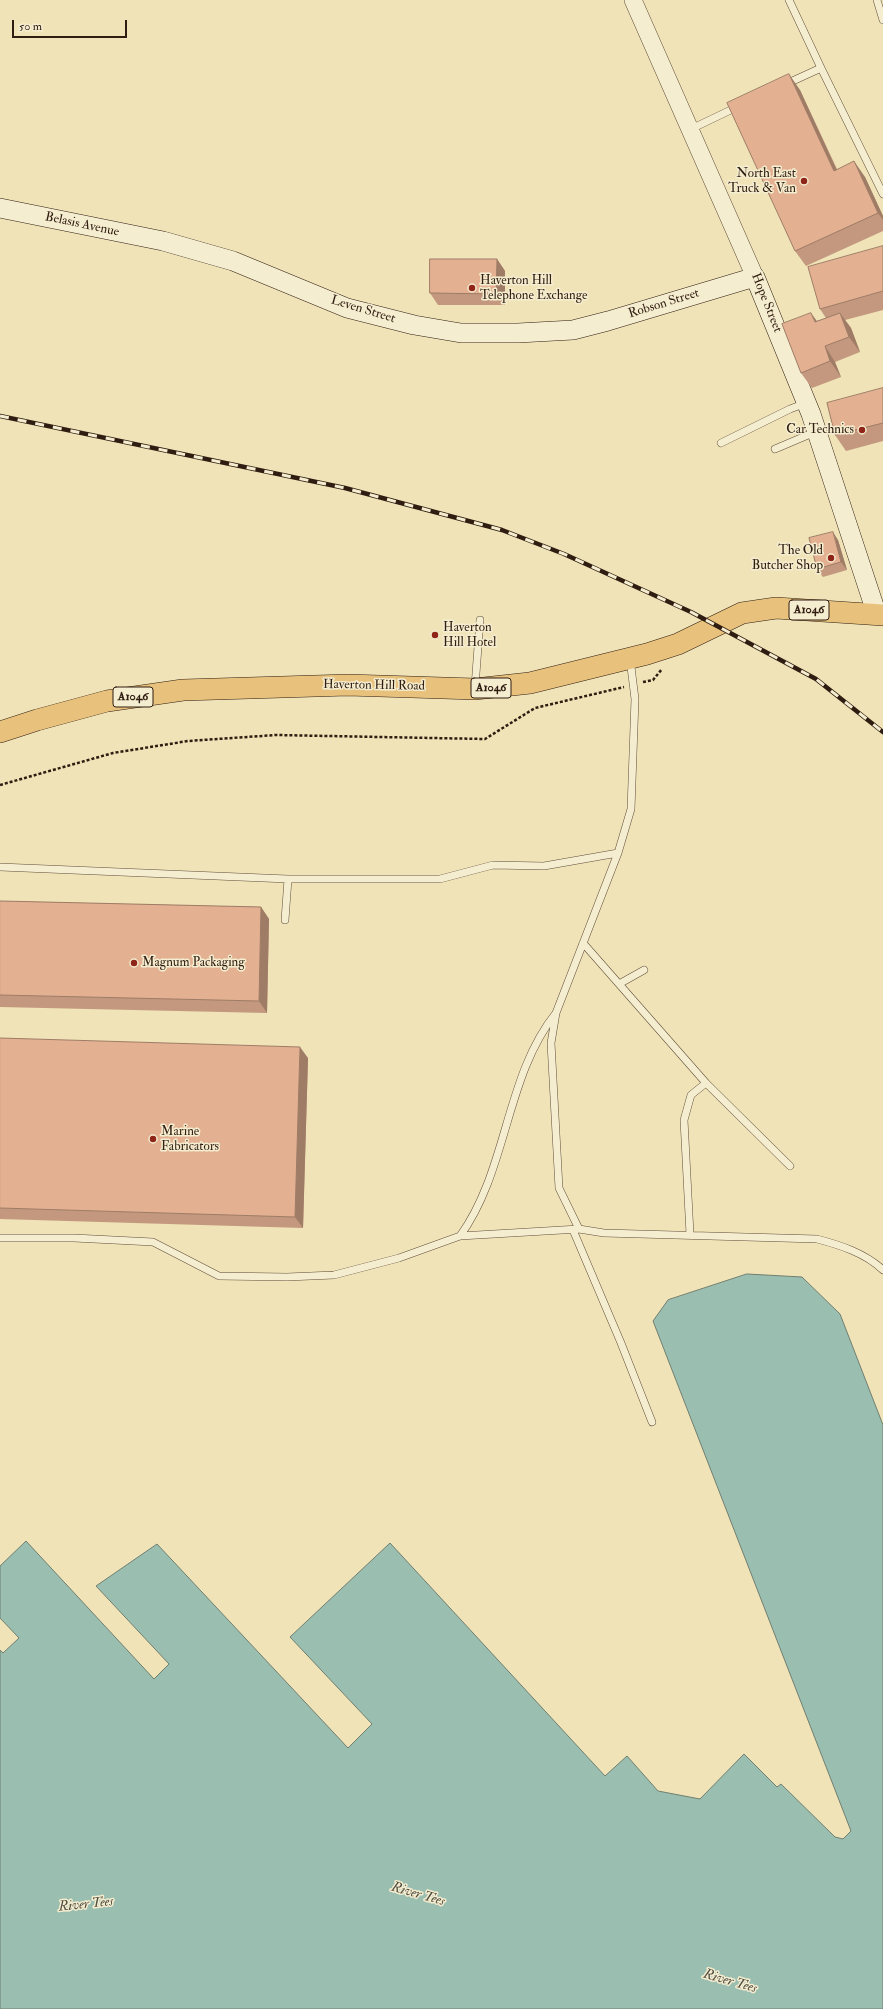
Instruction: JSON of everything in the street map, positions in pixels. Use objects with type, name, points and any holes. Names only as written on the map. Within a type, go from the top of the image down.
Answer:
[{"type":"main road","name":"Belasis Avenue","points":[[0,208],[163,241]]},
{"type":"main road","name":"Leven Street","points":[[163,241],[233,261],[347,308],[414,325],[461,333],[518,333],[573,330]]},
{"type":"main road","name":"Robson Street","points":[[573,330],[755,277]]},
{"type":"main road","name":"Hope Street","points":[[755,277],[806,403],[880,615]]},
{"type":"main road","name":"Haverton Hill Road","points":[[0,732],[36,720],[107,701],[183,690],[271,686],[348,685],[475,690],[530,683],[630,658],[678,644],[742,614],[776,608],[880,615]]},
{"type":"street","name":"Hope Street","points":[[633,0],[755,277]]},
{"type":"lane","points":[[789,0],[883,194]]},
{"type":"lane","points":[[877,0],[883,20]]},
{"type":"lane","points":[[780,87],[821,68]]},
{"type":"lane","points":[[690,129],[746,103]]},
{"type":"lane","points":[[721,444],[790,408],[806,403]]},
{"type":"lane","points":[[775,449],[816,431]]},
{"type":"lane","points":[[475,690],[480,620]]},
{"type":"lane","points":[[630,658],[635,699],[631,809],[618,853],[556,1013],[551,1043],[559,1188],[652,1422]]},
{"type":"lane","points":[[0,866],[288,879],[440,879],[493,865],[544,866],[618,853]]},
{"type":"lane","points":[[285,920],[288,879]]},
{"type":"lane","points":[[583,943],[706,1083],[790,1166]]},
{"type":"lane","points":[[618,984],[644,970]]},
{"type":"lane","points":[[460,1236],[470,1224],[492,1175],[511,1110],[540,1035],[556,1013]]},
{"type":"lane","points":[[690,1234],[684,1120],[691,1095],[706,1083]]},
{"type":"lane","points":[[0,1238],[74,1238],[153,1242],[219,1276],[286,1277],[334,1275],[399,1258],[460,1236],[576,1230],[604,1233],[690,1234],[817,1239],[840,1245],[874,1262],[883,1270]]},
{"type":"path","points":[[0,785],[113,753],[188,741],[276,735],[486,739],[535,708],[653,680],[663,668]]},
{"type":"water","name":"River Tees","points":[[747,1274],[802,1277],[840,1314],[883,1425],[883,2009],[0,2009],[0,1650],[3,1653],[19,1638],[0,1618],[0,1566],[26,1541],[154,1679],[169,1664],[96,1586],[157,1544],[348,1748],[372,1724],[290,1637],[390,1543],[605,1776],[627,1756],[658,1791],[700,1799],[744,1754],[777,1787],[781,1784],[835,1837],[843,1839],[851,1831],[653,1321],[668,1300]]},
{"type":"building","name":"North East Truck & Van","points":[[789,74],[834,171],[854,161],[878,213],[795,251],[727,103]]},
{"type":"building","points":[[883,246],[883,291],[820,309],[808,267]]},
{"type":"building","points":[[430,259],[497,259],[496,294],[430,293]]},
{"type":"building","points":[[811,313],[815,322],[840,313],[849,337],[825,346],[830,361],[801,373],[782,324]]},
{"type":"building","points":[[883,388],[883,423],[835,435],[827,403]]},
{"type":"building","name":"The Old Butcher Shop","points":[[833,532],[841,562],[817,569],[809,538]]},
{"type":"building","name":"Magnum Packaging","points":[[0,901],[261,907],[259,1001],[0,995]]},
{"type":"building","name":"Marine Fabricators","points":[[0,1038],[300,1047],[295,1217],[0,1208]]},
{"type":"railway","points":[[0,416],[345,488],[502,530],[564,554],[691,612],[816,679],[883,732]]},
{"type":"place","name":"North East Truck & Van","points":[[804,181]]},
{"type":"place","name":"Haverton Hill Telephone Exchange","points":[[472,288]]},
{"type":"place","name":"Car Technics","points":[[862,430]]},
{"type":"place","name":"The Old Butcher Shop","points":[[831,558]]},
{"type":"place","name":"Haverton Hill Hotel","points":[[435,635]]},
{"type":"place","name":"Magnum Packaging","points":[[134,963]]},
{"type":"place","name":"Marine Fabricators","points":[[153,1139]]}]
